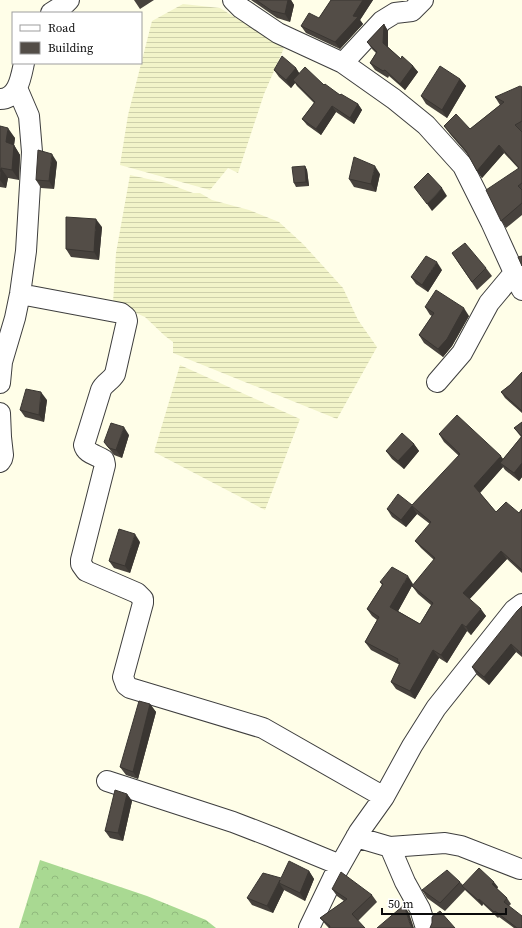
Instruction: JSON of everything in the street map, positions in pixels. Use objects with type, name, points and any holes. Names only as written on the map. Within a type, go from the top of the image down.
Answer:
[{"type":"street","points":[[53,12],[65,4],[68,0]]},
{"type":"street","points":[[233,0],[241,8],[278,33],[343,63],[394,99],[426,125],[463,166],[491,222],[518,282],[489,303],[462,353],[437,382]]},
{"type":"street","points":[[343,63],[387,17],[419,5]]},
{"type":"street","points":[[0,99],[11,96],[17,88],[24,64]]},
{"type":"street","points":[[0,383],[2,362],[15,318],[20,294],[26,251],[32,152],[29,116],[17,88]]},
{"type":"street","points":[[20,294],[121,313],[126,317],[127,321],[115,374],[101,390],[84,445],[84,448],[87,451],[104,460],[105,465],[81,560],[81,564],[86,571],[137,593],[143,599],[123,677],[126,685],[130,688],[263,728],[384,797]]},
{"type":"street","points":[[0,413],[3,455],[0,462]]},
{"type":"street","points":[[309,928],[340,865],[356,837],[384,797],[412,746],[436,708],[514,610],[522,604]]},
{"type":"street","points":[[107,781],[272,836],[340,865]]},
{"type":"street","points":[[356,837],[390,846],[430,843],[445,843],[461,846],[520,869]]},
{"type":"street","points":[[390,846],[404,882],[420,909],[426,928]]},
{"type":"green space","points":[[183,4],[220,8],[284,48],[264,94],[238,173],[228,168],[210,190],[120,165],[128,115],[152,21]]},
{"type":"green space","points":[[130,175],[166,183],[193,193],[200,193],[212,200],[249,210],[279,222],[303,244],[343,288],[358,320],[377,347],[337,419],[173,353],[173,342],[145,317],[113,303],[116,253]]},
{"type":"green space","points":[[180,365],[300,419],[265,510],[154,452]]},
{"type":"green space","points":[[40,860],[147,896],[206,920],[216,928],[19,928]]},
{"type":"building","points":[[256,0],[288,0],[285,14],[272,11]]},
{"type":"building","points":[[331,0],[363,0],[353,16],[358,17],[335,42],[301,26],[309,13],[319,18]]},
{"type":"building","points":[[384,24],[383,43],[401,59],[402,56],[413,66],[400,84],[385,70],[383,71],[370,63],[377,52],[367,42]]},
{"type":"building","points":[[282,56],[296,68],[286,80],[274,70]]},
{"type":"building","points":[[440,66],[460,79],[442,110],[421,96]]},
{"type":"building","points":[[305,67],[324,85],[325,84],[340,95],[341,94],[358,104],[350,118],[332,106],[316,129],[302,119],[315,102],[293,80]]},
{"type":"building","points":[[520,86],[522,87],[522,121],[515,125],[522,132],[522,183],[518,186],[522,190],[522,203],[501,221],[486,190],[519,168],[499,145],[477,171],[466,151],[444,126],[456,114],[470,129],[504,102],[495,97]]},
{"type":"building","points":[[0,126],[8,128],[6,142],[14,145],[12,170],[1,168],[0,172]]},
{"type":"building","points":[[38,150],[52,154],[49,181],[36,180]]},
{"type":"building","points":[[354,157],[375,166],[371,184],[349,179]]},
{"type":"building","points":[[305,166],[306,182],[294,183],[292,167]]},
{"type":"building","points":[[428,173],[442,188],[427,204],[414,187]]},
{"type":"building","points":[[66,217],[96,219],[94,252],[66,249]]},
{"type":"building","points":[[465,243],[486,268],[472,282],[452,253]]},
{"type":"building","points":[[426,256],[437,262],[422,285],[411,277]]},
{"type":"building","points":[[522,256],[522,266],[518,257]]},
{"type":"building","points":[[436,290],[464,308],[447,339],[438,349],[419,335],[434,313],[425,307]]},
{"type":"building","points":[[522,372],[522,411],[501,392]]},
{"type":"building","points":[[26,389],[41,392],[39,415],[20,410]]},
{"type":"building","points":[[457,415],[501,456],[474,486],[496,512],[506,502],[519,513],[522,509],[522,570],[501,551],[463,593],[481,609],[466,627],[462,624],[441,655],[433,650],[410,691],[391,682],[400,663],[397,661],[398,659],[365,642],[379,617],[367,609],[383,584],[380,582],[392,567],[408,576],[390,607],[420,624],[433,603],[412,586],[435,558],[415,541],[431,522],[412,506],[401,520],[387,509],[398,494],[412,505],[460,454],[439,434]]},
{"type":"building","points":[[522,422],[522,436],[514,428]]},
{"type":"building","points":[[111,423],[124,427],[116,450],[109,448],[104,442]]},
{"type":"building","points":[[402,433],[414,444],[398,461],[386,451]]},
{"type":"building","points":[[522,436],[522,463],[514,473],[500,463]]},
{"type":"building","points":[[119,529],[135,534],[125,566],[109,561]]},
{"type":"building","points":[[522,606],[522,654],[511,644],[484,677],[472,667]]},
{"type":"building","points":[[139,701],[150,704],[133,772],[120,767]]},
{"type":"building","points":[[115,790],[127,794],[118,833],[105,831]]},
{"type":"building","points":[[289,861],[309,871],[300,893],[279,883],[280,880],[267,906],[247,898],[263,873],[281,878]]},
{"type":"building","points":[[479,868],[494,882],[492,884],[507,898],[504,902],[522,916],[522,928],[517,928],[495,911],[494,912],[462,886]]},
{"type":"building","points":[[447,870],[460,882],[440,903],[422,890]]},
{"type":"building","points":[[341,872],[372,895],[352,914],[365,928],[329,928],[330,926],[320,918],[347,899],[332,889]]},
{"type":"building","points":[[404,905],[412,928],[377,928]]},
{"type":"building","points":[[440,911],[455,928],[430,928],[432,917]]}]
